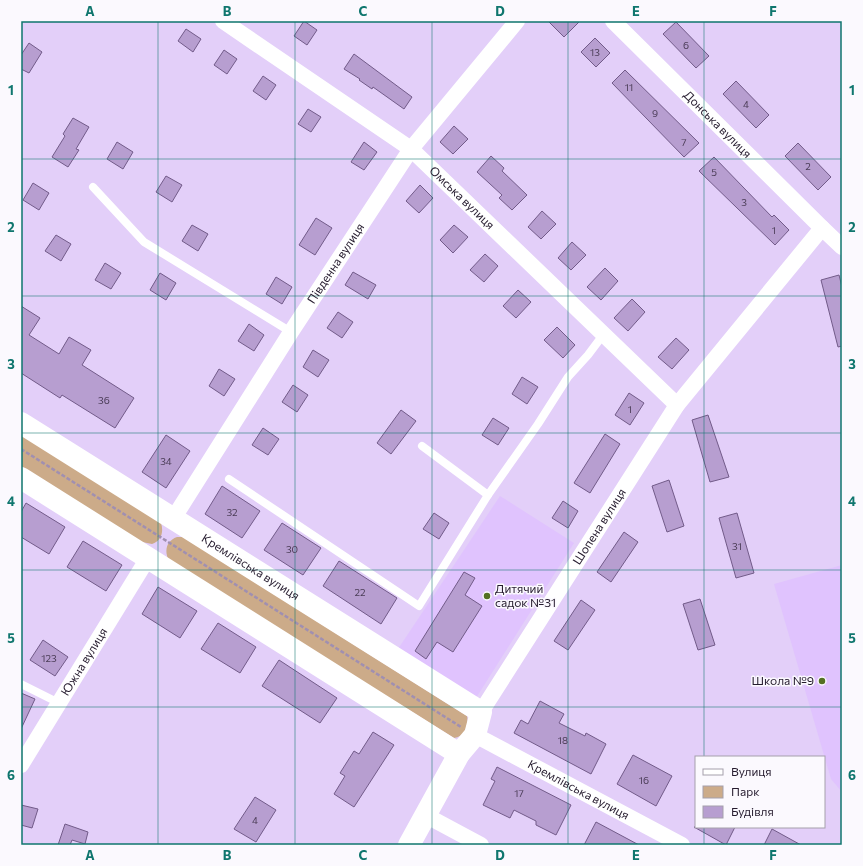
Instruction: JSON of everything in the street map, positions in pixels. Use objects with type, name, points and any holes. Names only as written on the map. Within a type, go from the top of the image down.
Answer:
[{"type":"street","name":"Омська вулиця","points":[[223,21],[410,149],[677,405]]},
{"type":"street","name":"Південна вулиця","points":[[173,519],[291,332],[410,149],[517,21]]},
{"type":"street","name":"Донська вулиця","points":[[613,21],[842,247]]},
{"type":"street","name":"Шопена вулиця","points":[[409,845],[459,754],[475,735],[481,712],[677,405],[822,228]]},
{"type":"street","name":"Кремлівська вулиця","points":[[21,423],[481,712]]},
{"type":"street","points":[[21,478],[459,754]]},
{"type":"street","name":"Южна вулиця","points":[[21,765],[148,558]]},
{"type":"street","name":"Кремлівська вулиця","points":[[475,735],[682,845]]},
{"type":"street","points":[[425,815],[481,845]]},
{"type":"lane","points":[[93,187],[144,242],[291,332]]},
{"type":"lane","points":[[229,480],[419,606],[488,495],[538,424],[568,377],[588,355],[603,335]]},
{"type":"lane","points":[[422,446],[488,495]]},
{"type":"lane","points":[[21,684],[59,704]]},
{"type":"path","points":[[21,449],[475,735]]},
{"type":"shaded area","name":"Дитячий садок №31","points":[[500,496],[574,543],[476,698],[398,649]]},
{"type":"shaded area","name":"Школа №9","points":[[842,565],[842,792],[831,779],[774,584]]},
{"type":"green space","points":[[21,432],[161,523],[162,533],[158,541],[152,544],[142,542],[21,466]]},
{"type":"green space","points":[[177,537],[183,537],[467,716],[467,727],[463,733],[454,738],[169,561],[166,550],[168,544]]},
{"type":"building","points":[[304,21],[317,30],[307,45],[294,36]]},
{"type":"building","points":[[548,21],[580,21],[564,37]]},
{"type":"building","points":[[676,22],[709,56],[696,68],[663,34]]},
{"type":"building","points":[[186,29],[201,39],[193,52],[178,41]]},
{"type":"building","points":[[595,38],[610,53],[596,67],[581,52]]},
{"type":"building","points":[[29,43],[42,52],[29,73],[21,69],[21,55]]},
{"type":"building","points":[[224,50],[237,59],[227,74],[214,65]]},
{"type":"building","points":[[354,54],[412,97],[404,109],[344,69]]},
{"type":"building","points":[[625,70],[699,143],[684,157],[612,83]]},
{"type":"building","points":[[263,76],[276,85],[266,100],[253,91]]},
{"type":"building","points":[[736,81],[769,115],[756,128],[723,94]]},
{"type":"building","points":[[308,109],[321,117],[311,132],[298,124]]},
{"type":"building","points":[[73,118],[89,127],[76,149],[79,150],[68,167],[52,157],[65,136],[63,134]]},
{"type":"building","points":[[454,126],[468,139],[453,154],[440,142]]},
{"type":"building","points":[[117,142],[133,152],[123,169],[107,159]]},
{"type":"building","points":[[364,142],[377,152],[364,170],[351,162]]},
{"type":"building","points":[[798,143],[831,177],[818,190],[785,156]]},
{"type":"building","points":[[491,156],[504,168],[502,171],[527,195],[512,210],[499,198],[502,195],[477,172]]},
{"type":"building","points":[[714,157],[772,217],[774,215],[789,230],[775,245],[699,171]]},
{"type":"building","points":[[166,176],[182,185],[172,202],[156,192]]},
{"type":"building","points":[[33,183],[49,193],[39,210],[23,200]]},
{"type":"building","points":[[420,185],[433,198],[419,213],[406,201]]},
{"type":"building","points":[[542,211],[556,224],[541,239],[528,227]]},
{"type":"building","points":[[316,218],[332,228],[315,255],[299,245]]},
{"type":"building","points":[[192,225],[208,234],[198,251],[182,241]]},
{"type":"building","points":[[454,225],[468,237],[453,253],[440,240]]},
{"type":"building","points":[[56,235],[71,244],[61,261],[45,251]]},
{"type":"building","points":[[572,242],[586,255],[571,270],[558,258]]},
{"type":"building","points":[[485,254],[498,266],[484,282],[470,270]]},
{"type":"building","points":[[105,263],[121,273],[111,289],[95,280]]},
{"type":"building","points":[[605,268],[618,281],[601,300],[587,287]]},
{"type":"building","points":[[353,272],[376,285],[368,299],[345,285]]},
{"type":"building","points":[[160,273],[176,283],[166,300],[150,290]]},
{"type":"building","points":[[839,275],[842,287],[842,346],[838,347],[821,280]]},
{"type":"building","points":[[276,277],[292,287],[282,304],[266,294]]},
{"type":"building","points":[[518,290],[531,302],[516,318],[503,306]]},
{"type":"building","points":[[632,299],[645,312],[628,331],[614,318]]},
{"type":"building","points":[[21,306],[40,318],[29,335],[59,354],[69,337],[91,350],[82,365],[134,398],[115,428],[62,395],[60,398],[21,373]]},
{"type":"building","points":[[338,312],[353,322],[342,338],[327,328]]},
{"type":"building","points":[[249,324],[264,335],[254,351],[238,341]]},
{"type":"building","points":[[557,327],[575,345],[563,358],[544,340]]},
{"type":"building","points":[[676,338],[689,350],[672,369],[658,357]]},
{"type":"building","points":[[313,350],[329,360],[318,377],[303,367]]},
{"type":"building","points":[[219,369],[235,379],[224,396],[209,386]]},
{"type":"building","points":[[522,377],[538,387],[527,404],[512,394]]},
{"type":"building","points":[[293,385],[308,395],[297,412],[282,402]]},
{"type":"building","points":[[629,393],[644,403],[630,425],[615,415]]},
{"type":"building","points":[[401,410],[416,421],[391,454],[377,443]]},
{"type":"building","points":[[708,415],[729,477],[710,482],[692,420]]},
{"type":"building","points":[[493,418],[509,428],[498,445],[482,435]]},
{"type":"building","points":[[263,428],[279,439],[268,455],[252,445]]},
{"type":"building","points":[[605,434],[620,444],[590,493],[574,483]]},
{"type":"building","points":[[166,435],[190,451],[166,488],[142,472]]},
{"type":"building","points":[[669,480],[684,526],[667,532],[652,486]]},
{"type":"building","points":[[222,486],[260,511],[242,538],[205,514]]},
{"type":"building","points":[[563,501],[578,511],[568,528],[552,518]]},
{"type":"building","points":[[26,503],[65,527],[49,554],[21,537],[21,512]]},
{"type":"building","points":[[434,513],[449,523],[439,539],[423,529]]},
{"type":"building","points":[[737,513],[754,573],[736,578],[719,518]]},
{"type":"building","points":[[282,523],[321,548],[303,575],[264,550]]},
{"type":"building","points":[[624,532],[638,542],[611,582],[597,572]]},
{"type":"building","points":[[83,541],[122,565],[106,591],[67,567]]},
{"type":"building","points":[[339,561],[397,598],[381,624],[323,586]]},
{"type":"building","points":[[464,572],[475,578],[465,595],[482,606],[453,652],[437,642],[426,659],[415,651]]},
{"type":"building","points":[[158,587],[197,611],[180,638],[142,614]]},
{"type":"building","points":[[700,599],[715,645],[698,650],[683,604]]},
{"type":"building","points":[[581,600],[595,610],[568,650],[554,641]]},
{"type":"building","points":[[218,623],[256,647],[240,673],[201,649]]},
{"type":"building","points":[[43,640],[68,657],[55,676],[30,660]]},
{"type":"building","points":[[279,660],[337,698],[320,723],[262,686]]},
{"type":"building","points":[[21,693],[35,699],[21,729]]},
{"type":"building","points":[[540,701],[564,714],[559,723],[585,736],[586,733],[606,744],[591,774],[514,733],[521,720],[528,724]]},
{"type":"building","points":[[373,732],[394,745],[354,807],[334,794],[345,776],[340,773],[354,751],[359,754]]},
{"type":"building","points":[[633,755],[672,776],[656,806],[617,784]]},
{"type":"building","points":[[497,767],[571,805],[556,835],[536,825],[536,821],[514,810],[510,818],[483,805],[495,781],[491,779]]},
{"type":"building","points":[[255,797],[276,810],[256,842],[234,829]]},
{"type":"building","points":[[21,805],[38,809],[32,828],[21,825]]},
{"type":"building","points":[[596,822],[639,845],[584,845]]},
{"type":"building","points":[[65,824],[88,832],[85,844],[72,840],[70,845],[58,845]]},
{"type":"building","points":[[696,828],[734,828],[726,845]]},
{"type":"building","points":[[772,829],[801,845],[764,845]]},
{"type":"place","name":"Дитячий садок №31","points":[[487,596]]},
{"type":"place","name":"Школа №9","points":[[822,681]]}]
